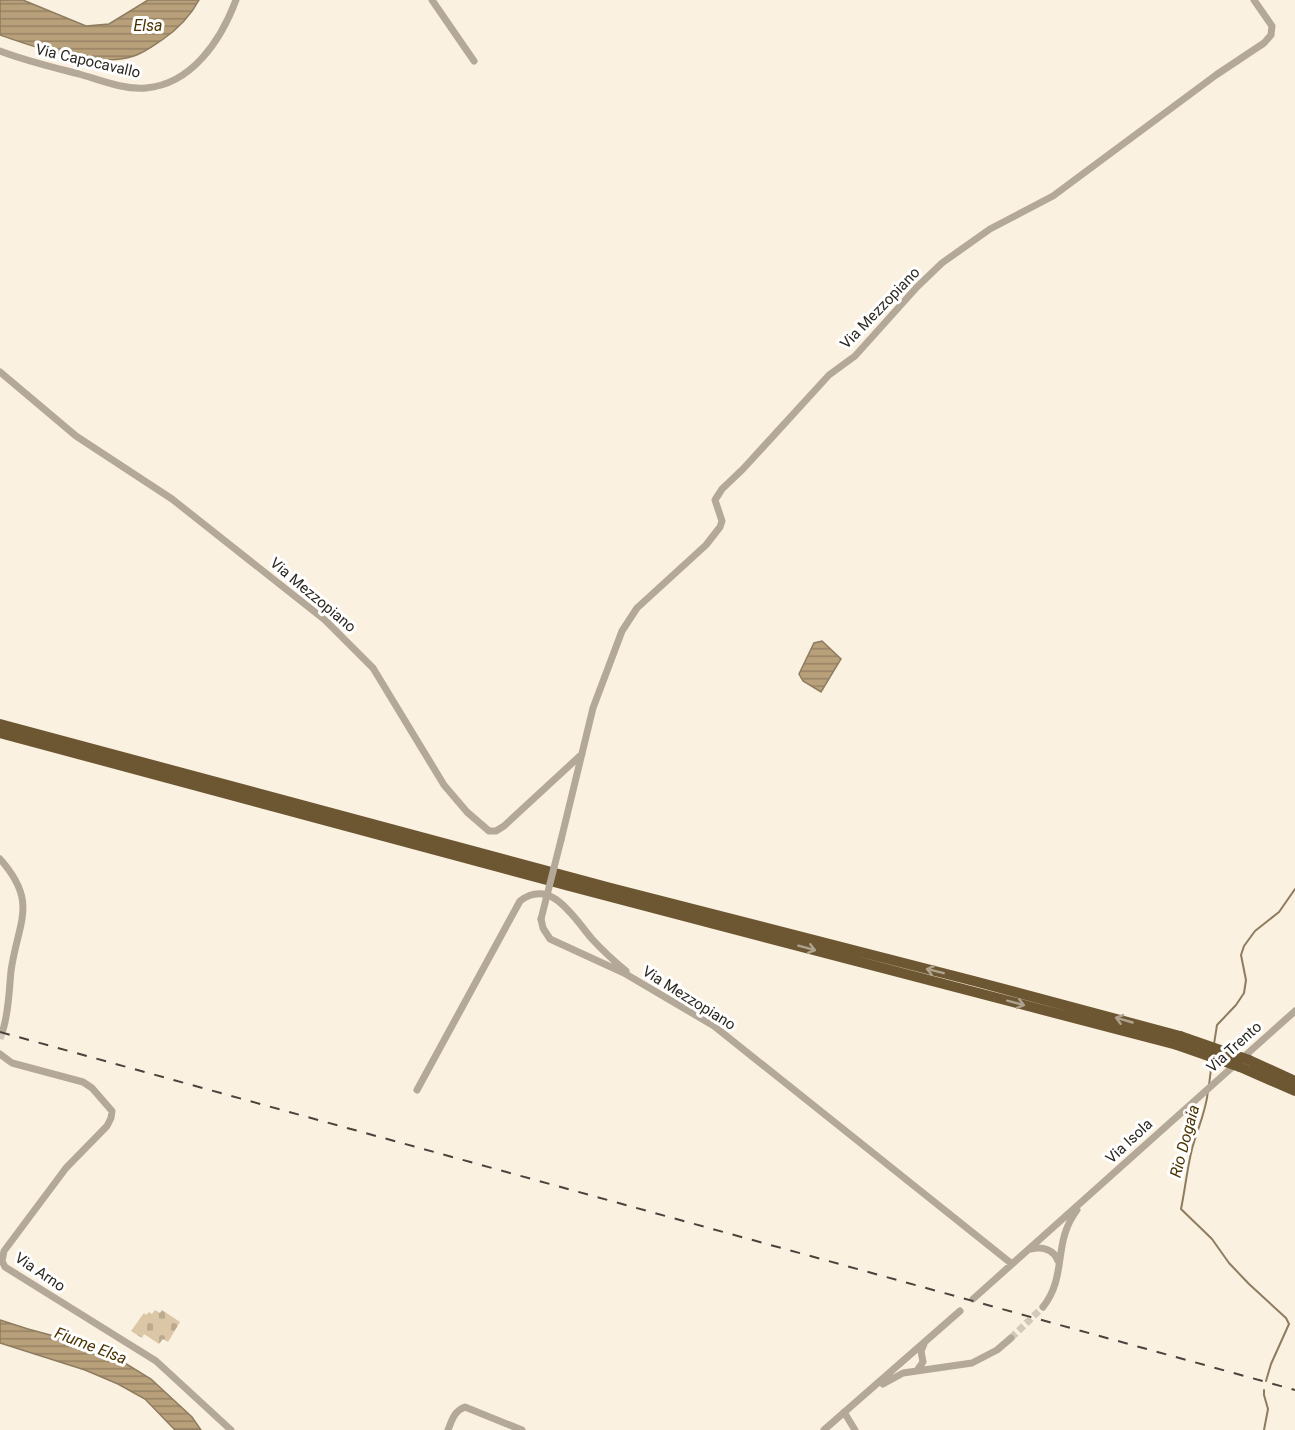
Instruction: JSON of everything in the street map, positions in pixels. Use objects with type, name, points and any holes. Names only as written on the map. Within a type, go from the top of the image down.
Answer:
[{"type":"highway","points":[[0,724],[611,888],[974,981],[1179,1040],[1295,1081]]},
{"type":"highway","points":[[0,733],[569,886],[1179,1040]]},
{"type":"highway","points":[[1244,1063],[1295,1091]]},
{"type":"street","name":"Via Capocavallo","points":[[0,51],[21,59],[125,86],[144,88],[161,85],[175,80],[203,57],[229,18],[236,0]]},
{"type":"street","points":[[432,0],[474,61]]},
{"type":"street","name":"Via Mezzopiano","points":[[1012,1264],[714,1026],[624,973],[550,939],[541,920],[600,687],[628,620],[650,595],[706,545],[720,528],[722,520],[715,500],[722,489],[829,375],[855,356],[917,286],[942,263],[990,229],[1053,196],[1216,75],[1264,43],[1271,35],[1272,26],[1254,0]]},
{"type":"street","name":"Via Mezzopiano","points":[[0,372],[76,436],[172,499],[325,620],[374,668],[444,785],[473,818],[489,831],[496,831],[504,826],[584,752]]},
{"type":"street","points":[[0,859],[12,872],[18,884],[24,910],[12,968],[9,1011],[3,1030]]},
{"type":"street","points":[[417,1090],[520,901],[529,894],[544,894],[558,901],[605,953],[639,982]]},
{"type":"street","name":"Via Trento","points":[[1190,1104],[1295,1011]]},
{"type":"street","name":"Via Arno","points":[[0,1054],[12,1062],[83,1082],[92,1088],[112,1112],[107,1126],[66,1168],[4,1251],[2,1261],[5,1267],[156,1361],[231,1430]]},
{"type":"street","name":"Via Isola","points":[[973,1299],[1028,1250],[1043,1243],[1190,1104]]},
{"type":"street","name":"Via Isola","points":[[1043,1307],[1054,1290],[1066,1226],[1087,1199]]},
{"type":"street","points":[[1060,1267],[1055,1254],[1043,1243],[1054,1236],[1061,1244]]},
{"type":"street","name":"Via Isola","points":[[1043,1243],[1055,1248],[1061,1244]]},
{"type":"street","points":[[916,1370],[908,1363],[926,1342],[960,1311]]},
{"type":"street","points":[[870,1391],[903,1373],[972,1363],[986,1358],[1011,1338]]},
{"type":"street","points":[[917,1355],[933,1365],[943,1367]]},
{"type":"street","points":[[916,1370],[922,1365],[917,1355]]},
{"type":"street","points":[[824,1430],[917,1355]]},
{"type":"street","points":[[448,1430],[459,1409],[465,1407],[522,1430]]},
{"type":"street","points":[[844,1412],[855,1430]]},
{"type":"green space","points":[[155,1310],[160,1313],[162,1310],[180,1322],[168,1342],[163,1339],[159,1344],[144,1334],[142,1338],[131,1331],[144,1313],[152,1314]]},
{"type":"water","name":"Elsa","points":[[0,0],[23,0],[86,26],[109,24],[148,0],[199,0],[192,12],[178,27],[148,49],[134,56],[102,60],[66,55],[0,35]]},
{"type":"water","points":[[822,641],[841,659],[821,692],[803,681],[799,674],[814,643]]},
{"type":"water","points":[[0,1320],[102,1349],[151,1379],[192,1417],[201,1430],[175,1430],[145,1399],[118,1384],[85,1370],[0,1343]]},
{"type":"waterway","name":"Rio Dogaia","points":[[1214,1044],[1217,1025],[1244,993],[1246,980],[1241,955],[1244,946],[1255,931],[1279,912],[1295,889]]},
{"type":"waterway","name":"Rio Dogaia","points":[[1209,1085],[1212,1061]]},
{"type":"waterway","name":"Rio Dogaia","points":[[1208,1091],[1190,1157],[1181,1209],[1212,1239],[1229,1263],[1286,1318],[1289,1324],[1266,1381]]},
{"type":"waterway","name":"Rio Dogaia","points":[[1264,1390],[1268,1409],[1264,1430]]},
{"type":"tunnel","points":[[0,1039],[3,1030]]},
{"type":"tunnel","points":[[1011,1338],[1043,1307]]},
{"type":"railway","points":[[0,1032],[1295,1390]]},
{"type":"water label","name":"Fiume Elsa","points":[[91,1345]]}]
